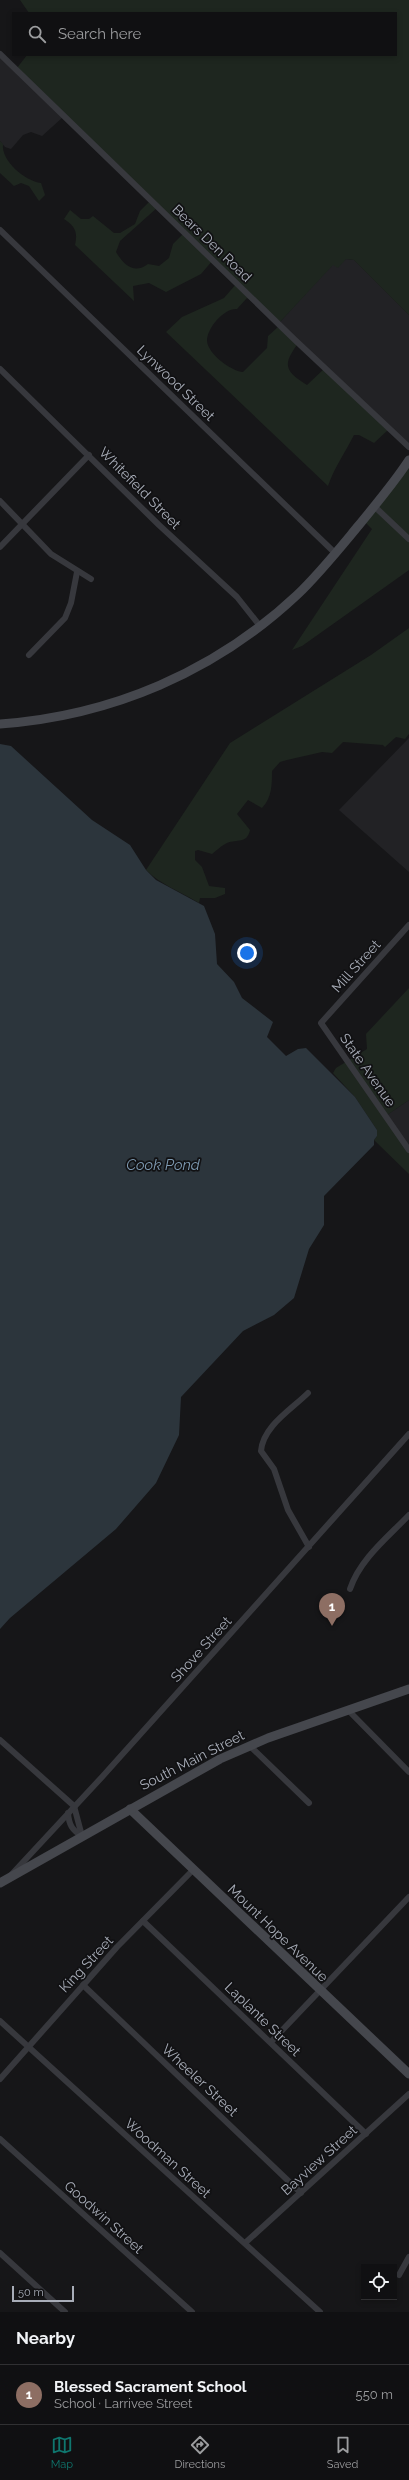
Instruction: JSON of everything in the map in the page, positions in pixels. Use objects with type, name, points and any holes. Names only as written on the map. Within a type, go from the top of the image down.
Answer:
[{"type":"main road","points":[[0,724],[73,714],[130,698],[195,668],[234,645],[260,626],[297,595],[336,553],[409,460]]},
{"type":"main road","name":"South Main Street","points":[[4,1880],[206,1766],[250,1746],[409,1689]]},
{"type":"main road","name":"Mount Hope Avenue","points":[[130,1809],[192,1870],[409,2074]]},
{"type":"street","name":"Bears Den Road","points":[[0,54],[295,340],[409,447]]},
{"type":"street","name":"Lynwood Street","points":[[0,230],[336,553]]},
{"type":"street","name":"Whitefield Street","points":[[0,369],[160,525],[237,596],[260,626]]},
{"type":"street","points":[[0,547],[89,455]]},
{"type":"street","points":[[0,501],[51,554],[77,572],[91,579]]},
{"type":"street","points":[[374,506],[409,539]]},
{"type":"street","points":[[29,655],[65,618],[71,603],[77,572]]},
{"type":"street","name":"Mill Street","points":[[321,1023],[409,925]]},
{"type":"street","name":"State Avenue","points":[[321,1023],[409,1150]]},
{"type":"street","points":[[308,1393],[273,1426],[262,1442],[261,1451],[274,1469],[279,1479],[286,1504],[310,1546]]},
{"type":"street","name":"Shove Street","points":[[4,1880],[68,1813],[408,1436]]},
{"type":"street","points":[[350,1589],[355,1575],[362,1565],[409,1515]]},
{"type":"street","points":[[348,1710],[409,1772]]},
{"type":"street","points":[[0,1740],[74,1806],[82,1836]]},
{"type":"street","points":[[250,1746],[309,1802]]},
{"type":"street","points":[[68,1813],[68,1822],[72,1830],[82,1836]]},
{"type":"street","name":"King Street","points":[[0,2079],[83,1985],[192,1870]]},
{"type":"street","points":[[271,2042],[409,1897]]},
{"type":"street","name":"Laplante Street","points":[[143,1920],[366,2134]]},
{"type":"street","name":"Wheeler Street","points":[[83,1985],[301,2193]]},
{"type":"street","name":"Woodman Street","points":[[0,2021],[320,2312]]},
{"type":"street","name":"Bayview Street","points":[[245,2243],[409,2094]]},
{"type":"street","name":"Goodwin Street","points":[[0,2140],[192,2312]]},
{"type":"street","points":[[0,2253],[65,2312]]},
{"type":"street","points":[[399,2275],[409,2257]]},
{"type":"shaded area","points":[[20,0],[409,0],[409,315],[354,260],[346,259],[338,268],[333,265],[280,322],[247,298],[237,309],[227,312],[217,320],[210,330],[207,341],[211,351],[221,361],[232,369],[243,372],[267,348],[268,336],[278,327],[299,342],[288,361],[288,366],[293,375],[307,385],[325,368],[388,430],[374,443],[359,435],[354,435],[336,467],[328,486],[166,332],[182,317],[224,298],[237,283],[213,260],[201,274],[166,292],[149,283],[133,286],[134,301],[75,245],[75,230],[71,224],[64,219],[70,210],[81,219],[89,219],[93,216],[114,233],[120,233],[135,224],[140,211],[151,200],[17,68],[26,56],[397,56],[397,12],[28,12]],"holes":[[[158,207],[185,232],[173,244],[169,258],[159,266],[148,264],[138,268],[129,267],[116,252],[120,241]]]},
{"type":"shaded area","points":[[0,52],[63,117],[42,136],[31,132],[23,135],[11,149],[5,147],[0,141]]},
{"type":"shaded area","points":[[0,141],[3,144],[3,150],[6,157],[15,169],[28,178],[41,183],[45,195],[39,201],[29,186],[21,183],[14,186],[0,173]]},
{"type":"shaded area","points":[[346,259],[354,260],[409,315],[409,446],[279,323],[333,264]]},
{"type":"shaded area","points":[[409,456],[409,570],[302,646],[292,650],[372,529],[363,520]]},
{"type":"shaded area","points":[[409,628],[409,734],[405,739],[396,737],[385,747],[383,745],[343,742],[332,753],[322,752],[280,762],[272,771],[270,795],[262,808],[248,800],[237,814],[250,830],[247,837],[227,843],[212,854],[198,850],[195,851],[195,860],[202,867],[209,886],[225,888],[225,894],[215,898],[200,898],[199,903],[164,884],[146,870],[230,743],[371,655]]},
{"type":"shaded area","points":[[409,738],[409,872],[339,810]]},
{"type":"shaded area","points":[[409,988],[409,1100],[387,1115],[409,1152],[409,1174],[374,1140],[377,1136],[377,1130],[355,1097],[333,1073],[336,1068],[367,1049],[366,1034]]},
{"type":"shaded area","points":[[409,1100],[409,1152],[387,1115]]},
{"type":"water","name":"Cook Pond","points":[[0,744],[11,746],[92,820],[130,845],[146,870],[156,880],[204,906],[215,934],[217,964],[234,982],[242,998],[273,1022],[267,1037],[286,1056],[298,1049],[306,1048],[355,1097],[377,1130],[377,1136],[374,1140],[374,1145],[324,1196],[324,1225],[309,1249],[294,1298],[274,1315],[243,1331],[181,1397],[179,1435],[156,1483],[116,1529],[10,1618],[0,1629]]},
{"type":"place","name":"Blessed Sacrament School","points":[[332,1626]]}]
